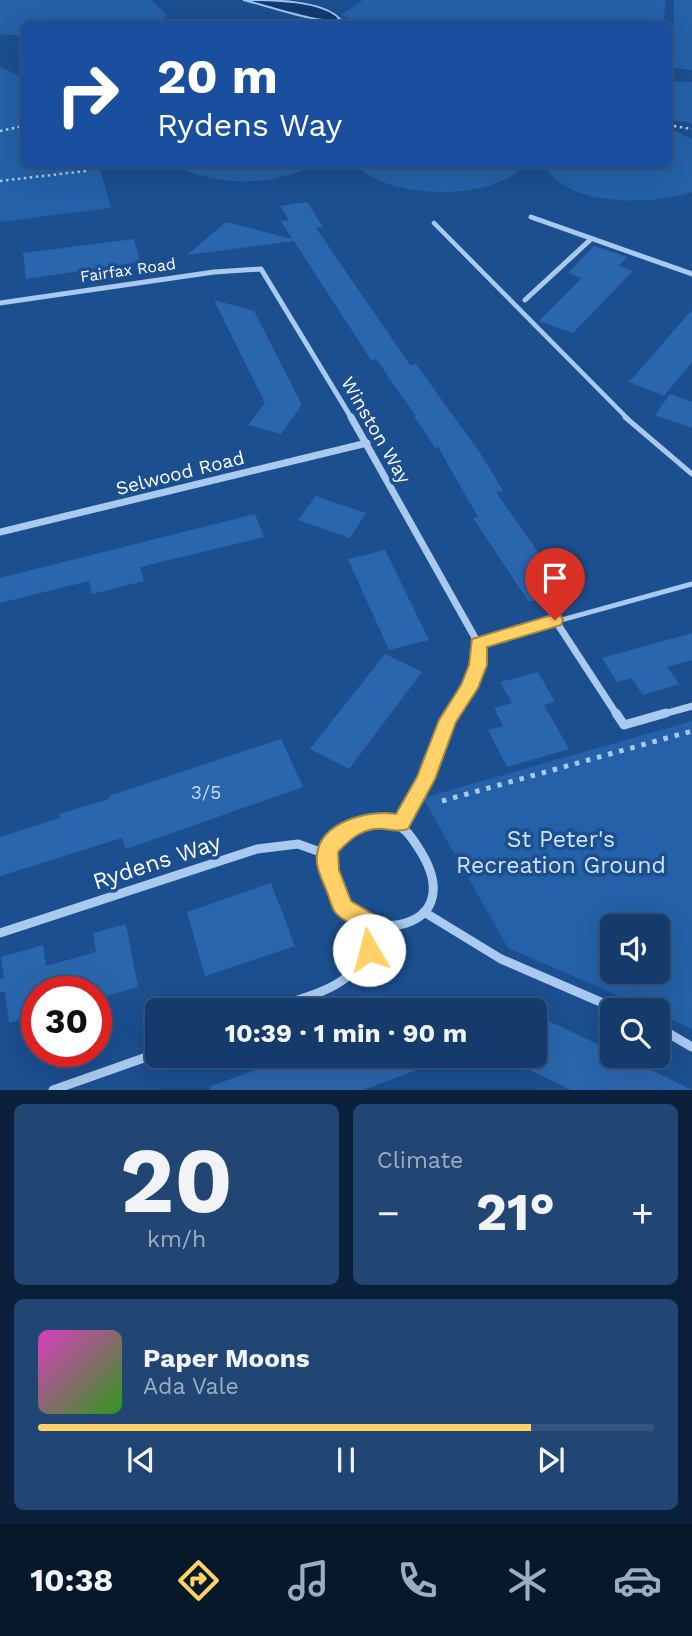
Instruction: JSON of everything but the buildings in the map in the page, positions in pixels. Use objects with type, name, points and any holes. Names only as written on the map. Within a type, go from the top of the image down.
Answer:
[{"type":"street","points":[[531,217],[692,274]]},
{"type":"street","points":[[525,300],[590,240]]},
{"type":"street","name":"Fairfax Road","points":[[0,303],[214,272],[261,269]]},
{"type":"street","name":"Winston Way","points":[[261,269],[367,443],[478,643]]},
{"type":"street","name":"Selwood Road","points":[[0,532],[367,443]]},
{"type":"street","points":[[555,620],[624,725],[692,706]]},
{"type":"street","points":[[401,823],[426,779],[448,720],[469,688],[478,665],[478,643]]},
{"type":"street","points":[[381,820],[401,823],[427,863],[433,882],[433,899],[424,912],[406,923],[374,926],[343,907],[334,889],[326,854],[344,832],[361,823],[381,820]]},
{"type":"street","name":"Rydens Way","points":[[0,933],[257,849],[298,844],[326,854]]},
{"type":"street","points":[[424,912],[501,960],[600,1002]]},
{"type":"street","points":[[299,998],[334,984],[357,970],[369,950],[374,926]]},
{"type":"street","points":[[670,1034],[692,1047]]},
{"type":"street","points":[[53,1090],[145,1058]]},
{"type":"lane","points":[[434,223],[621,413],[692,474]]},
{"type":"lane","points":[[478,643],[692,584]]},
{"type":"path","points":[[672,126],[692,129]]},
{"type":"path","points":[[0,131],[21,127]]},
{"type":"path","points":[[0,181],[86,172]]},
{"type":"path","points":[[442,801],[692,731]]},
{"type":"green space","points":[[0,0],[151,0],[167,15],[162,21],[21,21],[21,36],[0,34]]},
{"type":"green space","points":[[363,0],[666,0],[663,21],[355,21],[341,15]]},
{"type":"green space","points":[[674,0],[692,0],[692,70],[673,68]]},
{"type":"green space","points":[[0,67],[21,77],[21,168],[100,168],[111,208],[0,222]]},
{"type":"green space","points":[[672,81],[692,82],[692,123],[672,120]]},
{"type":"green space","points":[[672,129],[692,139],[692,192],[655,199],[612,200],[571,189],[555,179],[546,168],[672,168]]},
{"type":"green space","points":[[181,168],[305,168],[279,178],[243,182]]},
{"type":"green space","points":[[361,168],[521,168],[510,177],[490,185],[441,192],[392,185],[372,177]]},
{"type":"green space","name":"St Peter's Recreation Ground","points":[[692,721],[692,1029],[670,1019],[670,998],[623,998],[508,948],[423,798]]},
{"type":"shaded area","points":[[243,0],[309,5],[321,8],[340,19],[320,20]]},
{"type":"route","points":[[369,950],[374,926],[343,907],[334,889],[326,854],[344,832],[361,823],[381,820],[401,823],[426,779],[448,720],[469,688],[478,665],[478,643],[555,620]]}]
